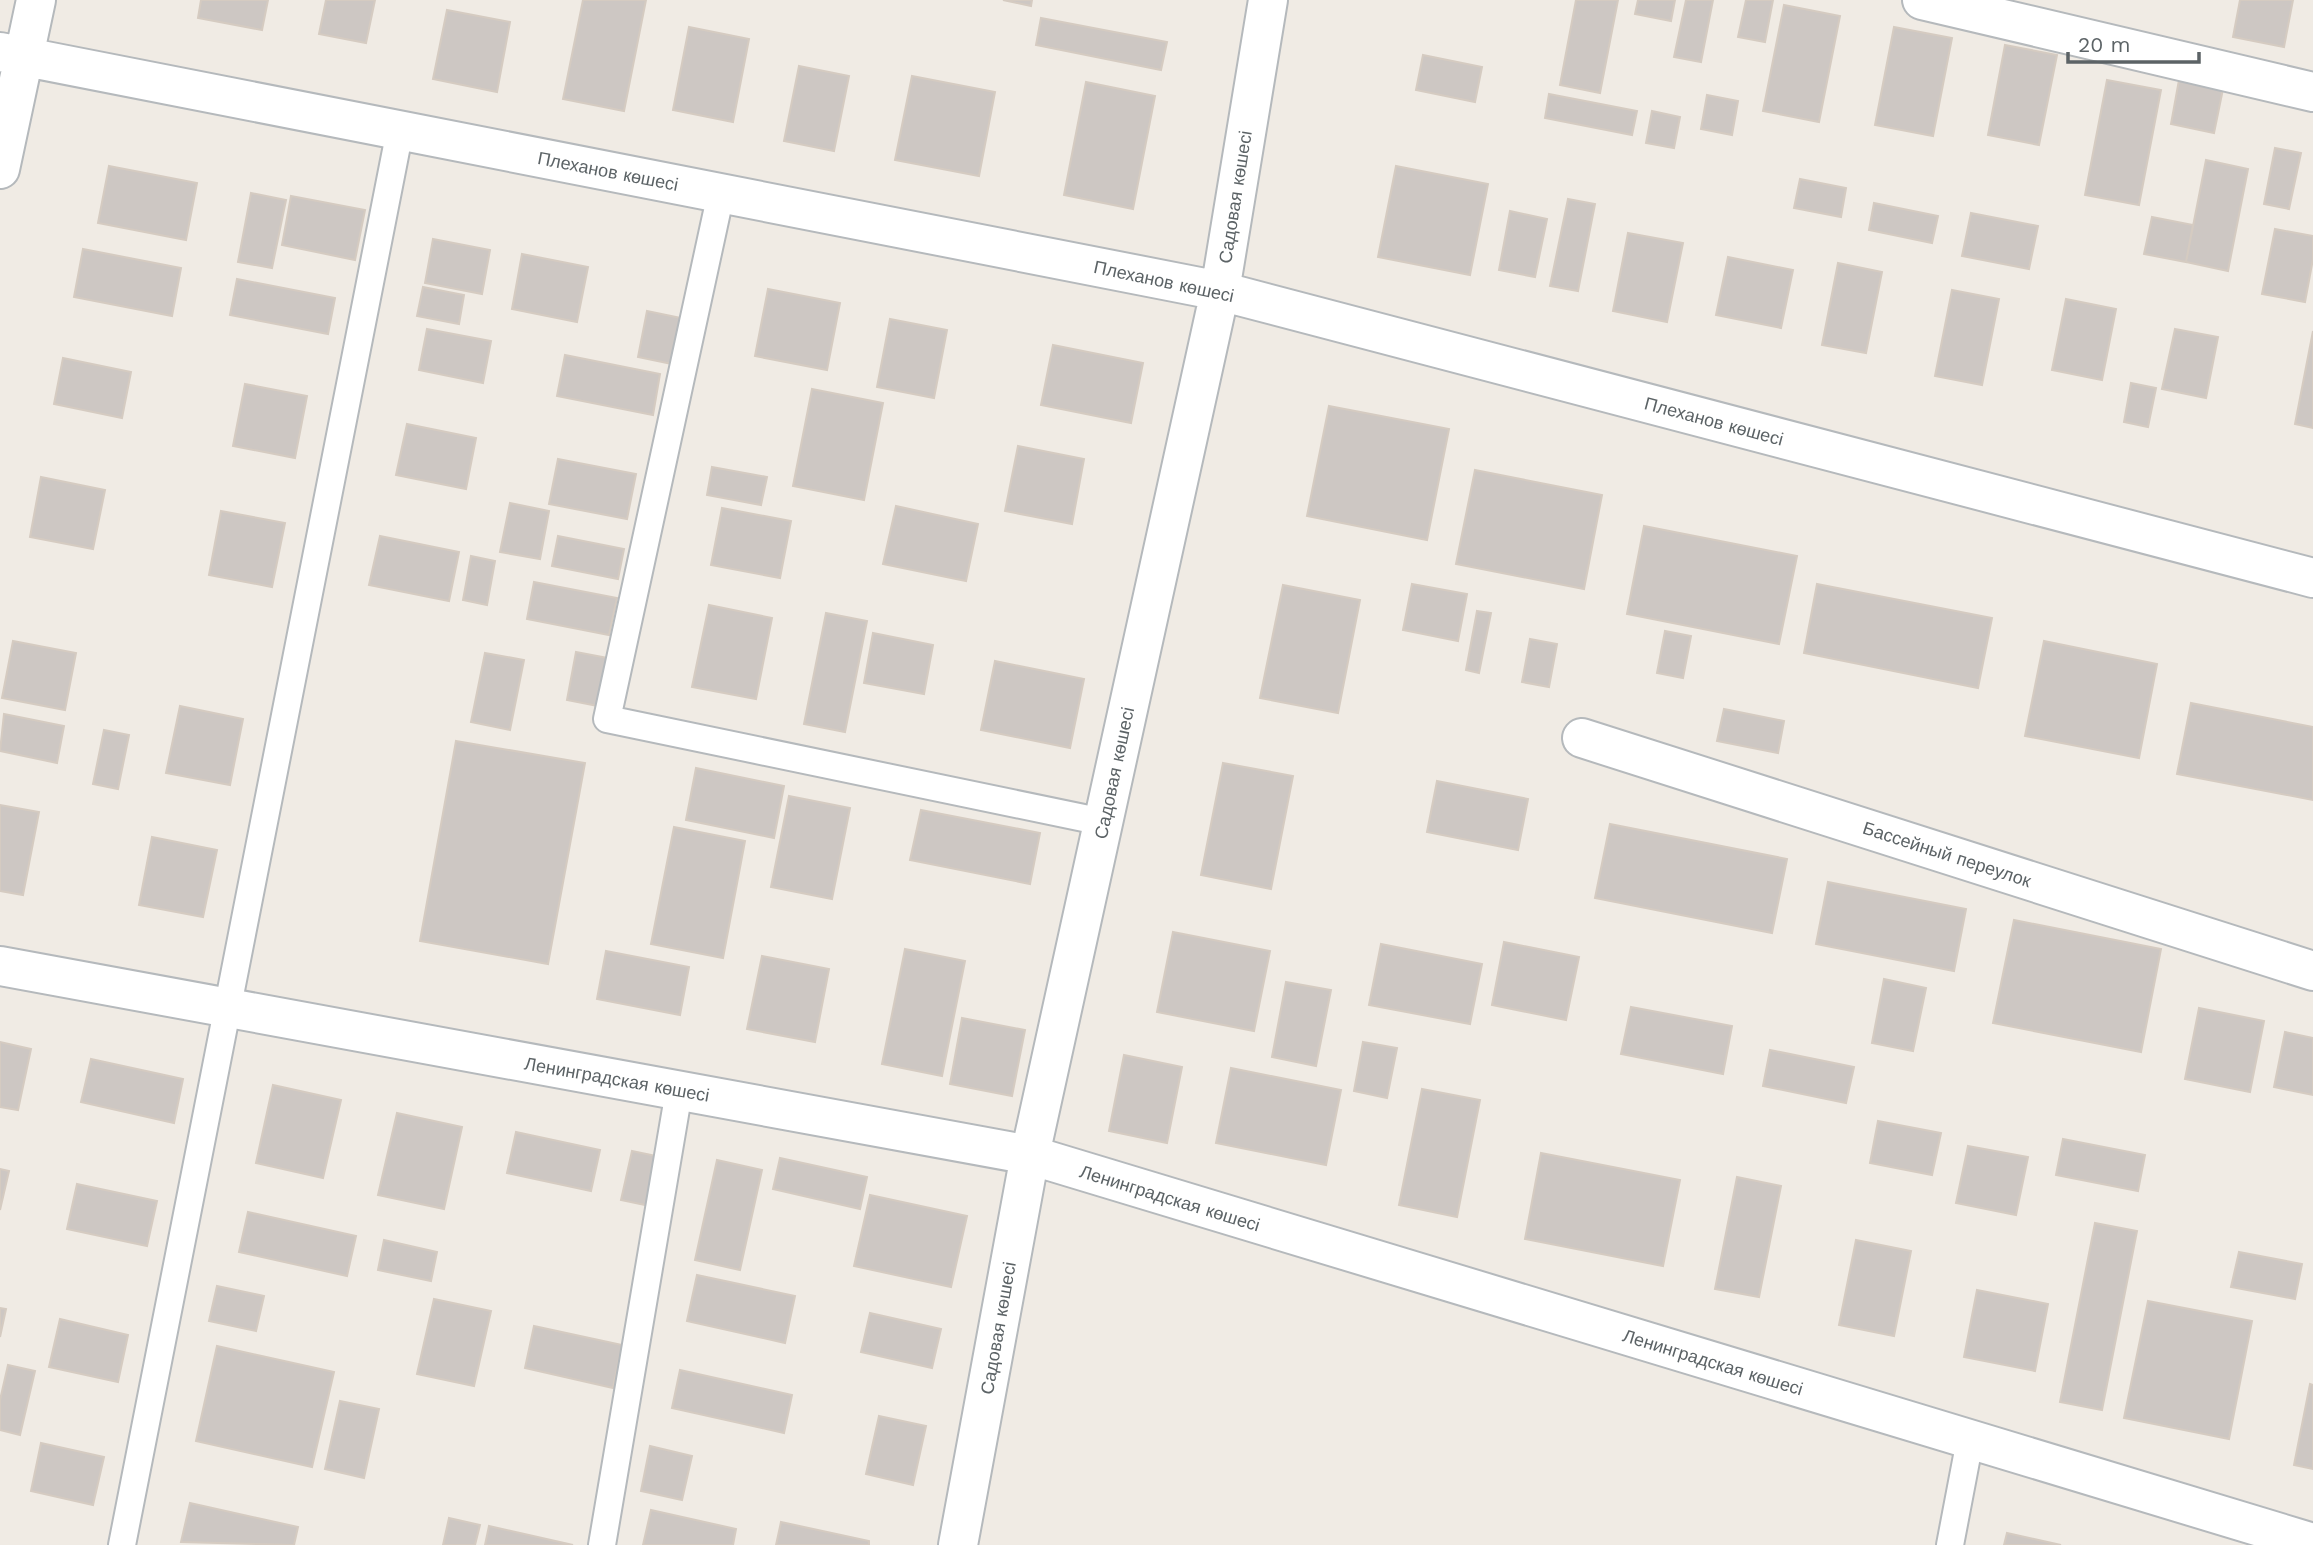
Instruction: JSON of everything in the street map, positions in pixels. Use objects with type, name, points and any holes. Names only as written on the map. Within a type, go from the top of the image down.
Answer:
[{"type":"street","points":[[0,169],[12,55],[36,0]]},
{"type":"street","name":"Садовая көшесі","points":[[958,1545],[1030,1155],[1220,291],[1268,0]]},
{"type":"street","points":[[1922,0],[2313,92]]},
{"type":"street","name":"Плеханов көшесі","points":[[12,55],[1220,291],[2313,578]]},
{"type":"street","name":"Бассейный переулок","points":[[1582,738],[2313,971]]},
{"type":"street","name":"Ленинградская көшесі","points":[[0,966],[1030,1155],[2313,1544]]},
{"type":"lane","points":[[122,1545],[400,130]]},
{"type":"lane","points":[[720,193],[607,719],[1103,822]]},
{"type":"lane","points":[[602,1545],[679,1091]]},
{"type":"lane","points":[[1950,1545],[1970,1440]]},
{"type":"building","points":[[201,0],[268,0],[262,30],[198,18]]},
{"type":"building","points":[[326,0],[375,0],[366,43],[319,34]]},
{"type":"building","points":[[583,0],[646,0],[624,111],[563,99]]},
{"type":"building","points":[[1003,0],[1032,0],[1031,6]]},
{"type":"building","points":[[1576,0],[1618,0],[1600,93],[1560,85]]},
{"type":"building","points":[[1638,0],[1675,0],[1671,21],[1635,14]]},
{"type":"building","points":[[1686,0],[1713,0],[1701,62],[1674,57]]},
{"type":"building","points":[[1746,0],[1773,0],[1765,42],[1738,37]]},
{"type":"building","points":[[2240,0],[2293,0],[2284,47],[2233,37]]},
{"type":"building","points":[[1784,5],[1840,16],[1819,122],[1763,111]]},
{"type":"building","points":[[447,10],[510,22],[497,92],[433,79]]},
{"type":"building","points":[[1041,18],[1167,42],[1161,70],[1036,45]]},
{"type":"building","points":[[689,27],[749,39],[733,122],[673,110]]},
{"type":"building","points":[[1894,27],[1952,38],[1933,136],[1875,125]]},
{"type":"building","points":[[2005,45],[2057,55],[2039,145],[1988,135]]},
{"type":"building","points":[[1423,55],[1482,67],[1475,102],[1416,90]]},
{"type":"building","points":[[799,66],[849,76],[834,151],[784,141]]},
{"type":"building","points":[[912,76],[995,92],[979,176],[895,160]]},
{"type":"building","points":[[2107,80],[2161,90],[2139,205],[2085,195]]},
{"type":"building","points":[[2179,80],[2223,89],[2214,133],[2171,124]]},
{"type":"building","points":[[1086,82],[1155,96],[1133,209],[1064,195]]},
{"type":"building","points":[[1549,94],[1637,111],[1632,135],[1545,118]]},
{"type":"building","points":[[1707,95],[1738,101],[1732,135],[1701,129]]},
{"type":"building","points":[[1652,111],[1680,117],[1674,148],[1646,143]]},
{"type":"building","points":[[2275,148],[2301,153],[2289,209],[2264,204]]},
{"type":"building","points":[[2206,160],[2248,169],[2228,271],[2186,262]]},
{"type":"building","points":[[109,166],[197,183],[186,240],[98,223]]},
{"type":"building","points":[[1396,166],[1488,184],[1470,275],[1378,257]]},
{"type":"building","points":[[1800,179],[1846,188],[1841,217],[1794,208]]},
{"type":"building","points":[[251,193],[286,200],[272,268],[238,262]]},
{"type":"building","points":[[291,196],[365,210],[355,260],[282,245]]},
{"type":"building","points":[[1568,199],[1595,204],[1578,291],[1550,286]]},
{"type":"building","points":[[1874,203],[1938,216],[1932,243],[1869,230]]},
{"type":"building","points":[[1510,211],[1547,219],[1535,277],[1499,270]]},
{"type":"building","points":[[1971,213],[2038,226],[2029,269],[1962,256]]},
{"type":"building","points":[[2152,217],[2193,225],[2186,262],[2144,254]]},
{"type":"building","points":[[2275,229],[2313,236],[2313,259],[2305,302],[2262,294]]},
{"type":"building","points":[[1628,233],[1683,243],[1667,322],[1613,311]]},
{"type":"building","points":[[433,239],[490,250],[482,294],[425,283]]},
{"type":"building","points":[[83,249],[181,268],[172,316],[74,297]]},
{"type":"building","points":[[522,254],[588,267],[577,322],[512,309]]},
{"type":"building","points":[[1728,257],[1793,270],[1781,328],[1716,315]]},
{"type":"building","points":[[1838,263],[1882,272],[1866,353],[1822,345]]},
{"type":"building","points":[[237,279],[335,298],[328,334],[230,315]]},
{"type":"building","points":[[423,287],[464,295],[459,324],[417,316]]},
{"type":"building","points":[[768,289],[840,303],[827,370],[755,356]]},
{"type":"building","points":[[1952,290],[1999,299],[1982,385],[1935,376]]},
{"type":"building","points":[[2066,299],[2116,309],[2102,380],[2052,370]]},
{"type":"building","points":[[647,311],[681,318],[672,364],[638,357]]},
{"type":"building","points":[[890,319],[947,330],[934,398],[877,387]]},
{"type":"building","points":[[427,329],[491,341],[483,383],[419,370]]},
{"type":"building","points":[[2175,329],[2218,337],[2206,398],[2162,389]]},
{"type":"building","points":[[2313,331],[2313,428],[2295,424]]},
{"type":"building","points":[[1053,345],[1143,363],[1131,423],[1041,405]]},
{"type":"building","points":[[565,355],[660,374],[653,415],[557,396]]},
{"type":"building","points":[[63,358],[131,372],[122,418],[54,404]]},
{"type":"building","points":[[2131,383],[2156,388],[2148,427],[2124,422]]},
{"type":"building","points":[[245,384],[307,396],[295,458],[233,446]]},
{"type":"building","points":[[812,389],[883,403],[864,500],[793,486]]},
{"type":"building","points":[[1329,406],[1449,429],[1427,540],[1307,516]]},
{"type":"building","points":[[407,424],[476,438],[466,489],[396,475]]},
{"type":"building","points":[[1018,446],[1084,459],[1072,524],[1005,511]]},
{"type":"building","points":[[558,459],[636,474],[627,519],[549,504]]},
{"type":"building","points":[[712,467],[767,477],[761,505],[707,495]]},
{"type":"building","points":[[1475,470],[1602,495],[1584,589],[1456,564]]},
{"type":"building","points":[[41,477],[105,490],[93,549],[30,537]]},
{"type":"building","points":[[510,503],[549,511],[540,559],[500,552]]},
{"type":"building","points":[[896,506],[978,524],[966,581],[883,564]]},
{"type":"building","points":[[722,508],[791,521],[780,578],[711,565]]},
{"type":"building","points":[[221,511],[285,523],[272,587],[209,575]]},
{"type":"building","points":[[1644,526],[1797,556],[1779,644],[1627,614]]},
{"type":"building","points":[[380,536],[459,552],[449,601],[369,585]]},
{"type":"building","points":[[558,536],[624,549],[618,579],[552,566]]},
{"type":"building","points":[[471,556],[495,561],[487,605],[463,600]]},
{"type":"building","points":[[534,582],[617,598],[609,635],[527,619]]},
{"type":"building","points":[[1412,584],[1467,594],[1458,641],[1403,630]]},
{"type":"building","points":[[1817,584],[1992,618],[1978,688],[1804,653]]},
{"type":"building","points":[[1283,585],[1360,600],[1338,713],[1260,698]]},
{"type":"building","points":[[709,605],[772,618],[756,699],[692,687]]},
{"type":"building","points":[[1477,611],[1491,613],[1479,673],[1466,670]]},
{"type":"building","points":[[826,613],[867,621],[845,732],[804,724]]},
{"type":"building","points":[[1665,631],[1691,636],[1683,678],[1657,673]]},
{"type":"building","points":[[873,633],[933,645],[924,694],[864,683]]},
{"type":"building","points":[[1530,639],[1557,644],[1549,687],[1522,682]]},
{"type":"building","points":[[13,641],[76,653],[65,710],[2,698]]},
{"type":"building","points":[[2044,641],[2157,664],[2139,758],[2025,736]]},
{"type":"building","points":[[576,652],[608,658],[598,706],[567,700]]},
{"type":"building","points":[[485,653],[524,660],[510,730],[471,722]]},
{"type":"building","points":[[995,661],[1084,679],[1070,748],[981,730]]},
{"type":"building","points":[[2191,703],[2313,727],[2313,800],[2177,774]]},
{"type":"building","points":[[180,706],[243,719],[230,785],[166,773]]},
{"type":"building","points":[[1724,709],[1784,721],[1778,753],[1717,741]]},
{"type":"building","points":[[4,714],[64,726],[57,763],[0,751]]},
{"type":"building","points":[[104,730],[129,735],[118,789],[93,784]]},
{"type":"building","points":[[456,741],[585,763],[548,964],[420,941]]},
{"type":"building","points":[[1223,763],[1293,776],[1271,889],[1201,875]]},
{"type":"building","points":[[696,768],[784,786],[774,838],[686,820]]},
{"type":"building","points":[[1437,781],[1528,799],[1518,850],[1427,832]]},
{"type":"building","points":[[789,796],[850,808],[832,899],[771,887]]},
{"type":"building","points":[[0,805],[39,812],[23,895],[0,891]]},
{"type":"building","points":[[921,810],[1040,833],[1030,884],[910,860]]},
{"type":"building","points":[[1610,824],[1787,859],[1772,933],[1595,898]]},
{"type":"building","points":[[674,827],[745,841],[723,958],[651,944]]},
{"type":"building","points":[[152,837],[217,850],[203,917],[139,905]]},
{"type":"building","points":[[1828,882],[1966,909],[1954,971],[1816,944]]},
{"type":"building","points":[[2014,920],[2161,949],[2141,1052],[1993,1023]]},
{"type":"building","points":[[1173,932],[1270,951],[1254,1031],[1157,1012]]},
{"type":"building","points":[[1504,942],[1579,957],[1566,1020],[1492,1005]]},
{"type":"building","points":[[1381,944],[1482,964],[1470,1024],[1369,1005]]},
{"type":"building","points":[[905,949],[965,961],[942,1076],[882,1064]]},
{"type":"building","points":[[606,951],[689,967],[680,1015],[597,999]]},
{"type":"building","points":[[762,956],[829,969],[815,1042],[747,1029]]},
{"type":"building","points":[[1884,979],[1926,988],[1913,1051],[1872,1043]]},
{"type":"building","points":[[1286,982],[1331,990],[1316,1066],[1272,1057]]},
{"type":"building","points":[[1631,1007],[1732,1026],[1723,1074],[1621,1054]]},
{"type":"building","points":[[2199,1008],[2264,1021],[2250,1092],[2185,1079]]},
{"type":"building","points":[[962,1018],[1025,1030],[1012,1096],[950,1084]]},
{"type":"building","points":[[2285,1032],[2313,1038],[2313,1095],[2274,1087]]},
{"type":"building","points":[[0,1042],[31,1049],[18,1110],[0,1107]]},
{"type":"building","points":[[1363,1042],[1397,1048],[1387,1098],[1354,1091]]},
{"type":"building","points":[[1770,1050],[1854,1067],[1846,1103],[1763,1086]]},
{"type":"building","points":[[1124,1055],[1182,1067],[1167,1143],[1109,1131]]},
{"type":"building","points":[[91,1059],[183,1079],[174,1123],[81,1102]]},
{"type":"building","points":[[1231,1068],[1341,1090],[1326,1165],[1216,1143]]},
{"type":"building","points":[[273,1085],[341,1100],[323,1178],[256,1163]]},
{"type":"building","points":[[1422,1089],[1480,1100],[1457,1217],[1399,1205]]},
{"type":"building","points":[[397,1113],[462,1127],[444,1209],[378,1195]]},
{"type":"building","points":[[1878,1121],[1941,1133],[1932,1175],[1870,1163]]},
{"type":"building","points":[[516,1132],[600,1150],[591,1191],[507,1173]]},
{"type":"building","points":[[2063,1139],[2145,1155],[2138,1191],[2056,1175]]},
{"type":"building","points":[[1968,1146],[2028,1157],[2016,1215],[1956,1203]]},
{"type":"building","points":[[632,1151],[661,1157],[650,1206],[621,1200]]},
{"type":"building","points":[[1541,1153],[1680,1180],[1663,1266],[1525,1239]]},
{"type":"building","points":[[780,1158],[867,1177],[860,1209],[773,1189]]},
{"type":"building","points":[[717,1160],[762,1170],[740,1270],[695,1260]]},
{"type":"building","points":[[0,1169],[9,1171],[0,1210]]},
{"type":"building","points":[[1737,1177],[1781,1186],[1759,1297],[1715,1289]]},
{"type":"building","points":[[77,1184],[157,1201],[147,1246],[67,1229]]},
{"type":"building","points":[[870,1195],[967,1216],[951,1287],[854,1266]]},
{"type":"building","points":[[248,1212],[356,1236],[347,1276],[239,1252]]},
{"type":"building","points":[[2095,1223],[2137,1231],[2102,1410],[2060,1402]]},
{"type":"building","points":[[384,1240],[437,1252],[431,1281],[378,1270]]},
{"type":"building","points":[[1856,1240],[1911,1251],[1894,1336],[1839,1325]]},
{"type":"building","points":[[2239,1252],[2302,1264],[2295,1299],[2231,1287]]},
{"type":"building","points":[[697,1275],[795,1296],[785,1343],[687,1321]]},
{"type":"building","points":[[217,1286],[264,1296],[256,1331],[209,1321]]},
{"type":"building","points":[[1977,1290],[2048,1304],[2035,1371],[1964,1357]]},
{"type":"building","points":[[434,1299],[491,1311],[474,1386],[417,1374]]},
{"type":"building","points":[[2148,1301],[2252,1321],[2229,1439],[2124,1418]]},
{"type":"building","points":[[0,1308],[6,1309],[0,1337]]},
{"type":"building","points":[[870,1313],[941,1329],[932,1368],[861,1352]]},
{"type":"building","points":[[60,1319],[128,1335],[118,1382],[49,1367]]},
{"type":"building","points":[[534,1326],[622,1345],[613,1388],[525,1368]]},
{"type":"building","points":[[217,1346],[334,1372],[312,1467],[196,1441]]},
{"type":"building","points":[[8,1365],[35,1371],[20,1435],[0,1430],[0,1400]]},
{"type":"building","points":[[680,1370],[792,1395],[784,1433],[672,1408]]},
{"type":"building","points":[[2310,1384],[2313,1385],[2313,1469],[2294,1465]]},
{"type":"building","points":[[340,1401],[379,1409],[364,1478],[325,1469]]},
{"type":"building","points":[[879,1416],[926,1426],[913,1485],[866,1474]]},
{"type":"building","points":[[41,1443],[104,1457],[93,1505],[31,1491]]},
{"type":"building","points":[[650,1446],[692,1456],[682,1500],[641,1491]]},
{"type":"building","points":[[190,1503],[298,1527],[294,1545],[181,1542]]},
{"type":"building","points":[[651,1510],[736,1529],[733,1545],[643,1545]]},
{"type":"building","points":[[449,1518],[480,1525],[475,1545],[443,1545]]},
{"type":"building","points":[[781,1522],[869,1541],[869,1545],[776,1545]]},
{"type":"building","points":[[489,1526],[573,1545],[485,1545]]},
{"type":"building","points":[[2007,1533],[2061,1545],[2004,1545]]}]
